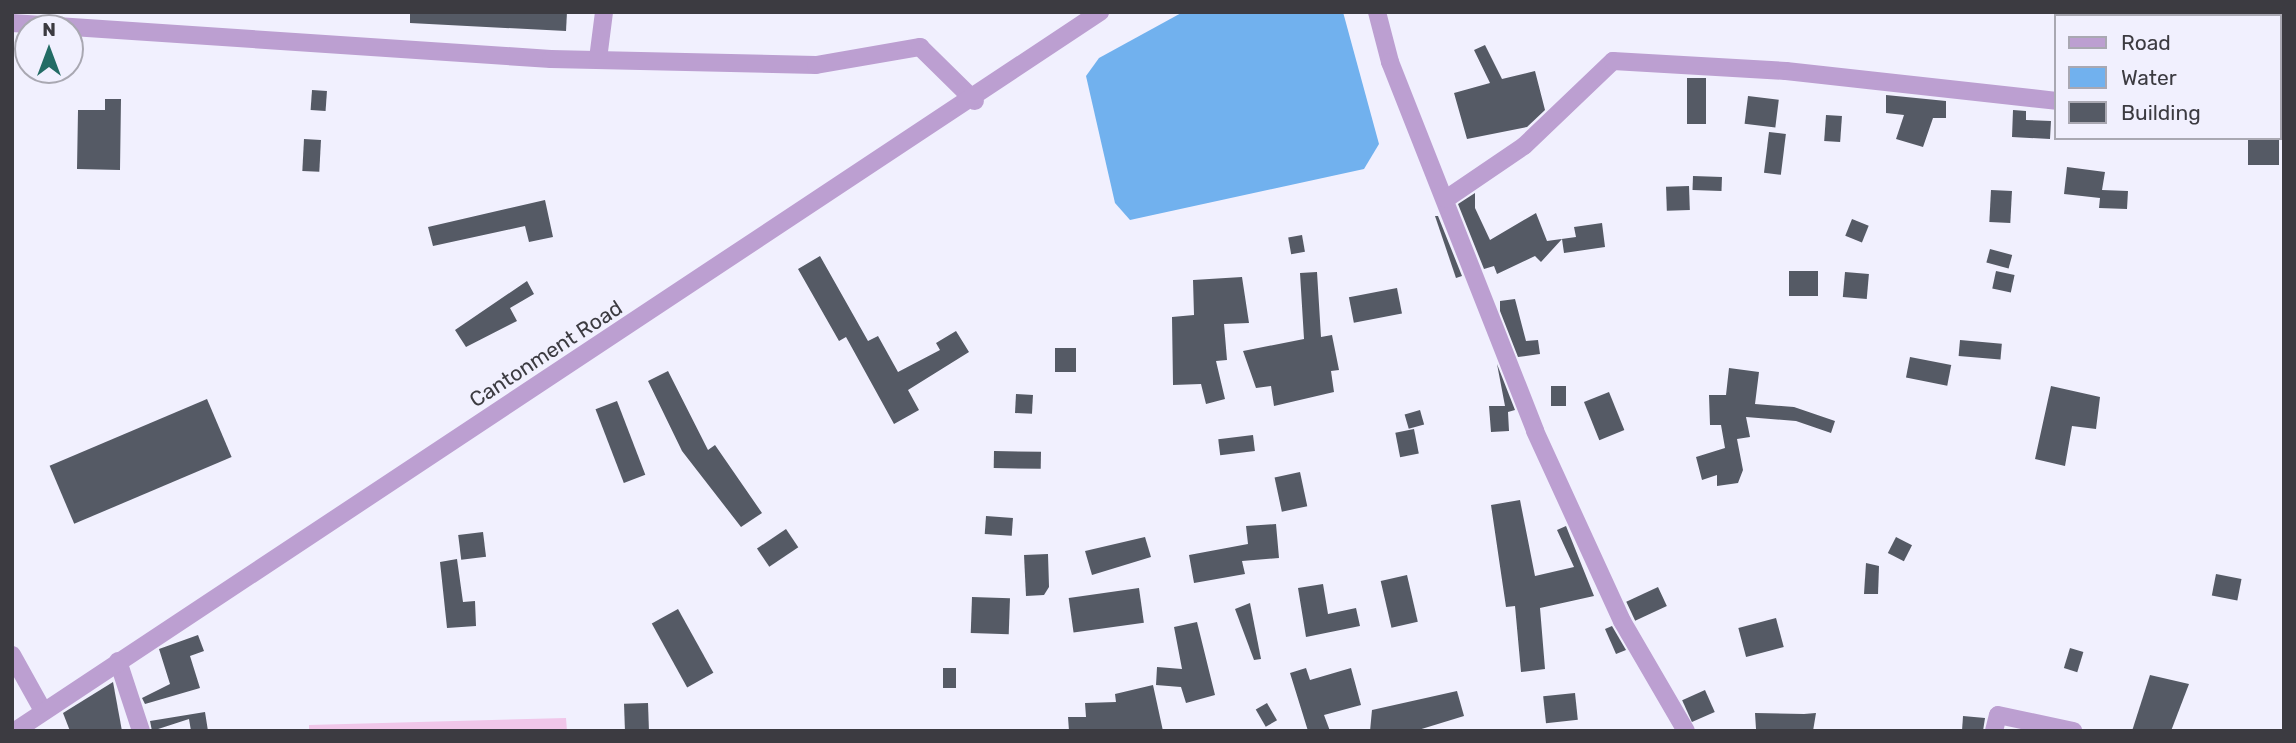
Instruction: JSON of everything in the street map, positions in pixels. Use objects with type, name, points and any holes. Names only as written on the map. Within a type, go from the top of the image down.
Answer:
[{"type":"street","points":[[598,59],[604,12]]},
{"type":"street","name":"Cantonment Road","points":[[15,731],[41,709],[975,101],[1100,12]]},
{"type":"street","points":[[1377,12],[1390,62],[1446,198],[1535,431],[1622,621],[1686,731]]},
{"type":"street","points":[[12,23],[598,59],[817,65],[920,47],[975,101]]},
{"type":"street","points":[[1446,198],[1524,146],[1613,61],[1786,71],[2054,101]]},
{"type":"street","points":[[12,655],[41,709]]},
{"type":"street","points":[[118,661],[141,731]]},
{"type":"street","points":[[1994,731],[1998,715],[2073,731]]},
{"type":"shaded area","points":[[566,718],[567,731],[309,731],[309,725]]},
{"type":"water","points":[[1183,12],[1343,12],[1379,144],[1364,169],[1130,220],[1115,203],[1086,76],[1099,58]]},
{"type":"building","points":[[410,12],[567,12],[566,31],[410,23]]},
{"type":"building","points":[[1485,45],[1502,79],[1535,71],[1545,110],[1527,127],[1467,139],[1454,93],[1490,83],[1474,50]]},
{"type":"building","points":[[1687,78],[1706,78],[1706,124],[1687,124]]},
{"type":"building","points":[[312,90],[327,91],[326,111],[311,110]]},
{"type":"building","points":[[1886,95],[1946,101],[1946,118],[1933,118],[1923,147],[1896,139],[1904,115],[1886,113]]},
{"type":"building","points":[[1748,96],[1779,100],[1775,128],[1745,124]]},
{"type":"building","points":[[105,99],[121,99],[120,170],[77,169],[78,110],[105,110]]},
{"type":"building","points":[[2013,110],[2026,111],[2026,120],[2051,121],[2050,139],[2012,137]]},
{"type":"building","points":[[1826,115],[1842,116],[1840,142],[1824,141]]},
{"type":"building","points":[[1769,132],[1786,134],[1781,175],[1764,173]]},
{"type":"building","points":[[304,139],[321,140],[319,172],[302,171]]},
{"type":"building","points":[[2248,140],[2279,140],[2279,165],[2248,165]]},
{"type":"building","points":[[2067,167],[2105,172],[2102,190],[2128,191],[2127,209],[2099,208],[2100,198],[2064,194]]},
{"type":"building","points":[[1693,176],[1722,177],[1721,191],[1693,190]]},
{"type":"building","points":[[1689,186],[1690,210],[1667,211],[1666,187]]},
{"type":"building","points":[[1991,190],[2012,191],[2010,223],[1989,222]]},
{"type":"building","points":[[1475,193],[1475,208],[1490,240],[1536,213],[1547,241],[1576,237],[1574,227],[1602,223],[1605,247],[1564,253],[1562,239],[1541,262],[1535,256],[1497,274],[1494,266],[1484,269],[1458,204]]},
{"type":"building","points":[[545,200],[553,237],[529,242],[525,226],[433,246],[428,227]]},
{"type":"building","points":[[1435,216],[1438,216],[1462,276],[1456,278]]},
{"type":"building","points":[[1852,219],[1869,226],[1862,242],[1845,236]]},
{"type":"building","points":[[1302,235],[1305,252],[1291,254],[1288,237]]},
{"type":"building","points":[[1990,249],[2012,255],[2009,268],[1986,263]]},
{"type":"building","points":[[820,256],[868,341],[878,336],[898,372],[940,350],[936,343],[956,331],[969,352],[908,390],[919,410],[894,424],[846,337],[839,341],[798,269]]},
{"type":"building","points":[[1789,271],[1818,271],[1818,296],[1789,296]]},
{"type":"building","points":[[1996,271],[2015,275],[2011,293],[1992,289]]},
{"type":"building","points":[[1317,272],[1321,337],[1332,335],[1339,370],[1331,371],[1334,392],[1274,406],[1271,386],[1256,388],[1243,351],[1304,339],[1300,273]]},
{"type":"building","points":[[1845,272],[1869,274],[1867,299],[1843,297]]},
{"type":"building","points":[[1242,277],[1249,323],[1224,324],[1227,360],[1216,361],[1225,399],[1206,404],[1201,384],[1173,385],[1172,317],[1194,315],[1193,280]]},
{"type":"building","points":[[527,281],[534,294],[510,308],[517,321],[466,347],[455,330]]},
{"type":"building","points":[[1397,288],[1402,314],[1354,323],[1349,297]]},
{"type":"building","points":[[1515,299],[1526,341],[1538,340],[1540,354],[1518,357],[1500,311],[1500,301]]},
{"type":"building","points":[[1960,340],[2002,344],[2000,360],[1959,356]]},
{"type":"building","points":[[1055,348],[1076,348],[1076,372],[1055,372]]},
{"type":"building","points":[[1910,357],[1951,365],[1947,386],[1906,378]]},
{"type":"building","points":[[1497,364],[1515,410],[1508,412],[1509,431],[1491,432],[1489,406],[1505,406]]},
{"type":"building","points":[[1729,368],[1759,372],[1755,404],[1794,407],[1835,421],[1831,433],[1796,421],[1746,417],[1750,437],[1737,439],[1743,470],[1738,483],[1717,486],[1717,475],[1702,480],[1696,457],[1725,448],[1721,425],[1710,425],[1709,395],[1726,395]]},
{"type":"building","points":[[668,371],[708,450],[715,445],[762,513],[741,527],[682,451],[648,381]]},
{"type":"building","points":[[1551,386],[1566,386],[1566,406],[1551,406]]},
{"type":"building","points":[[2051,386],[2100,397],[2096,429],[2072,426],[2065,466],[2035,459]]},
{"type":"building","points":[[1609,392],[1624,430],[1599,440],[1584,402]]},
{"type":"building","points":[[1016,394],[1033,395],[1032,414],[1015,413]]},
{"type":"building","points":[[207,399],[232,457],[74,524],[50,466]]},
{"type":"building","points":[[617,401],[645,475],[624,483],[596,409]]},
{"type":"building","points":[[1420,410],[1424,424],[1409,429],[1405,414]]},
{"type":"building","points":[[1414,429],[1419,454],[1400,457],[1395,433]]},
{"type":"building","points":[[1253,435],[1255,451],[1220,455],[1218,439]]},
{"type":"building","points":[[994,451],[1041,452],[1041,469],[994,468]]},
{"type":"building","points":[[1300,472],[1307,506],[1282,512],[1275,477]]},
{"type":"building","points":[[1520,500],[1535,576],[1574,567],[1557,530],[1566,526],[1594,596],[1540,608],[1545,669],[1521,672],[1515,606],[1506,607],[1491,505]]},
{"type":"building","points":[[986,516],[1013,518],[1012,536],[985,534]]},
{"type":"building","points":[[1276,524],[1279,558],[1242,561],[1245,574],[1194,583],[1189,555],[1248,544],[1246,526]]},
{"type":"building","points":[[786,529],[798,547],[769,567],[757,549]]},
{"type":"building","points":[[483,532],[486,557],[461,560],[458,535]]},
{"type":"building","points":[[1145,537],[1151,557],[1092,575],[1085,551]]},
{"type":"building","points":[[1896,537],[1912,545],[1904,561],[1888,553]]},
{"type":"building","points":[[1048,554],[1049,587],[1044,595],[1026,596],[1024,555]]},
{"type":"building","points":[[457,559],[463,602],[475,601],[476,626],[447,628],[440,562]]},
{"type":"building","points":[[1866,563],[1879,566],[1878,594],[1864,594]]},
{"type":"building","points":[[2216,574],[2242,579],[2237,601],[2212,596]]},
{"type":"building","points":[[1407,575],[1418,622],[1391,628],[1381,581]]},
{"type":"building","points":[[1323,584],[1328,614],[1356,608],[1360,626],[1306,637],[1298,588]]},
{"type":"building","points":[[1658,587],[1667,606],[1635,621],[1626,602]]},
{"type":"building","points":[[1139,588],[1144,623],[1074,633],[1069,598]]},
{"type":"building","points":[[972,597],[1010,598],[1009,634],[971,633]]},
{"type":"building","points":[[1250,603],[1261,659],[1254,660],[1235,609]]},
{"type":"building","points":[[678,609],[713,673],[687,687],[652,624]]},
{"type":"building","points":[[1776,618],[1784,647],[1746,657],[1738,628]]},
{"type":"building","points":[[1197,622],[1215,695],[1186,703],[1181,687],[1156,685],[1157,667],[1182,669],[1174,627]]},
{"type":"building","points":[[1612,626],[1626,650],[1616,654],[1605,629]]},
{"type":"building","points":[[198,635],[204,651],[190,656],[200,688],[145,704],[142,698],[170,684],[159,649]]},
{"type":"building","points":[[2070,648],[2083,652],[2077,672],[2064,668]]},
{"type":"building","points":[[943,668],[956,668],[956,688],[943,688]]},
{"type":"building","points":[[1306,668],[1310,680],[1351,668],[1361,705],[1324,715],[1330,731],[1308,731],[1290,673]]},
{"type":"building","points":[[2150,675],[2189,684],[2171,731],[2132,731]]},
{"type":"building","points":[[113,682],[122,731],[70,731],[63,713]]},
{"type":"building","points":[[1153,685],[1163,731],[1069,731],[1068,717],[1086,717],[1085,703],[1116,702],[1115,694]]},
{"type":"building","points":[[1705,690],[1715,712],[1692,722],[1682,700]]},
{"type":"building","points":[[1457,691],[1464,716],[1415,731],[1370,731],[1372,710]]},
{"type":"building","points":[[1575,693],[1578,720],[1546,723],[1543,696]]},
{"type":"building","points":[[648,703],[649,731],[625,731],[624,704]]},
{"type":"building","points":[[1267,703],[1277,720],[1266,727],[1256,710]]},
{"type":"building","points":[[205,712],[208,731],[191,731],[189,719],[152,731],[150,721]]},
{"type":"building","points":[[1755,713],[1816,713],[1813,731],[1798,731],[1756,729]]},
{"type":"building","points":[[1963,716],[1985,718],[1983,731],[1962,731]]}]
